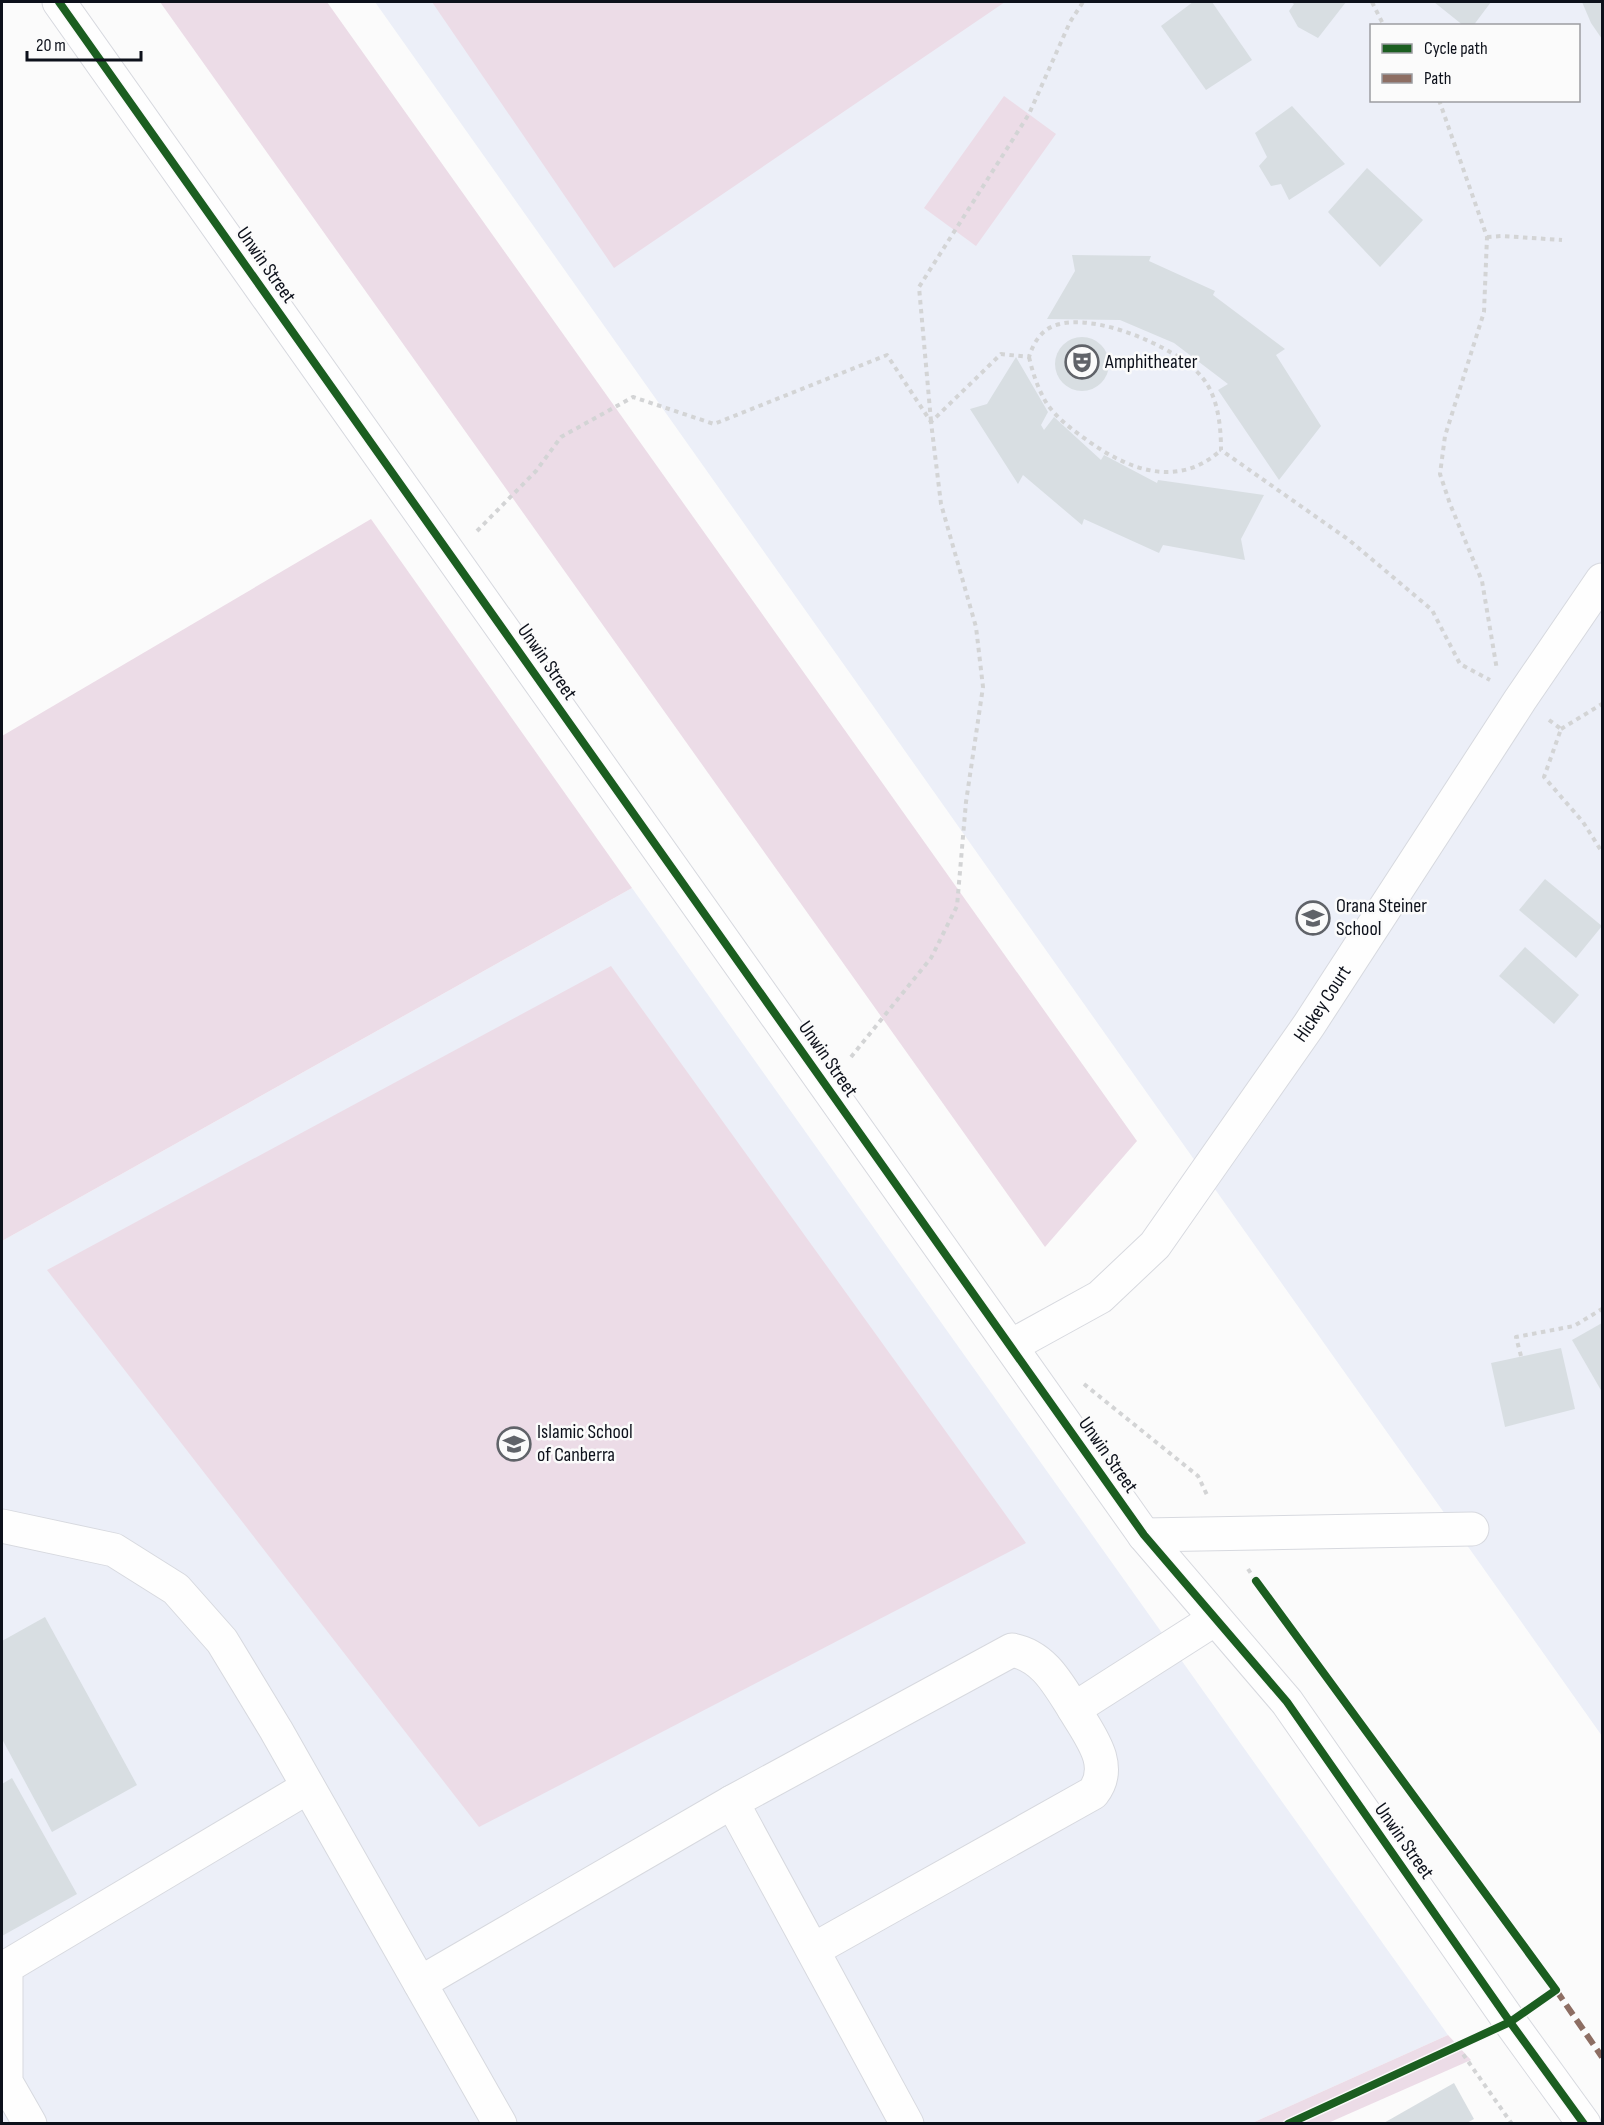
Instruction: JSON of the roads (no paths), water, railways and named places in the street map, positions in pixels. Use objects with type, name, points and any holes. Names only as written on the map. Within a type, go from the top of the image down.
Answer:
[{"type":"street","name":"Unwin Street","points":[[59,2],[1144,1535],[1287,1702],[1510,2022],[1584,2124]]},
{"type":"street","name":"Hickey Court","points":[[1011,1346],[1100,1297],[1155,1245],[1310,1025],[1514,709],[1602,580]]},
{"type":"street","points":[[2,1526],[114,1550],[176,1589],[222,1641],[500,2124]]},
{"type":"street","points":[[1144,1535],[1472,1529]]},
{"type":"street","points":[[1074,1709],[1215,1619]]},
{"type":"street","points":[[420,1983],[732,1802],[1012,1650],[1025,1653],[1049,1669],[1101,1759],[1101,1783],[1093,1793],[813,1950]]},
{"type":"street","points":[[30,2124],[6,2082],[6,1967],[308,1787]]},
{"type":"street","points":[[732,1802],[907,2124]]},
{"type":"place","name":"Amphitheater","points":[[1082,362]]},
{"type":"place","name":"Orana Steiner School","points":[[1313,918]]},
{"type":"place","name":"Islamic School of Canberra","points":[[514,1444]]}]
